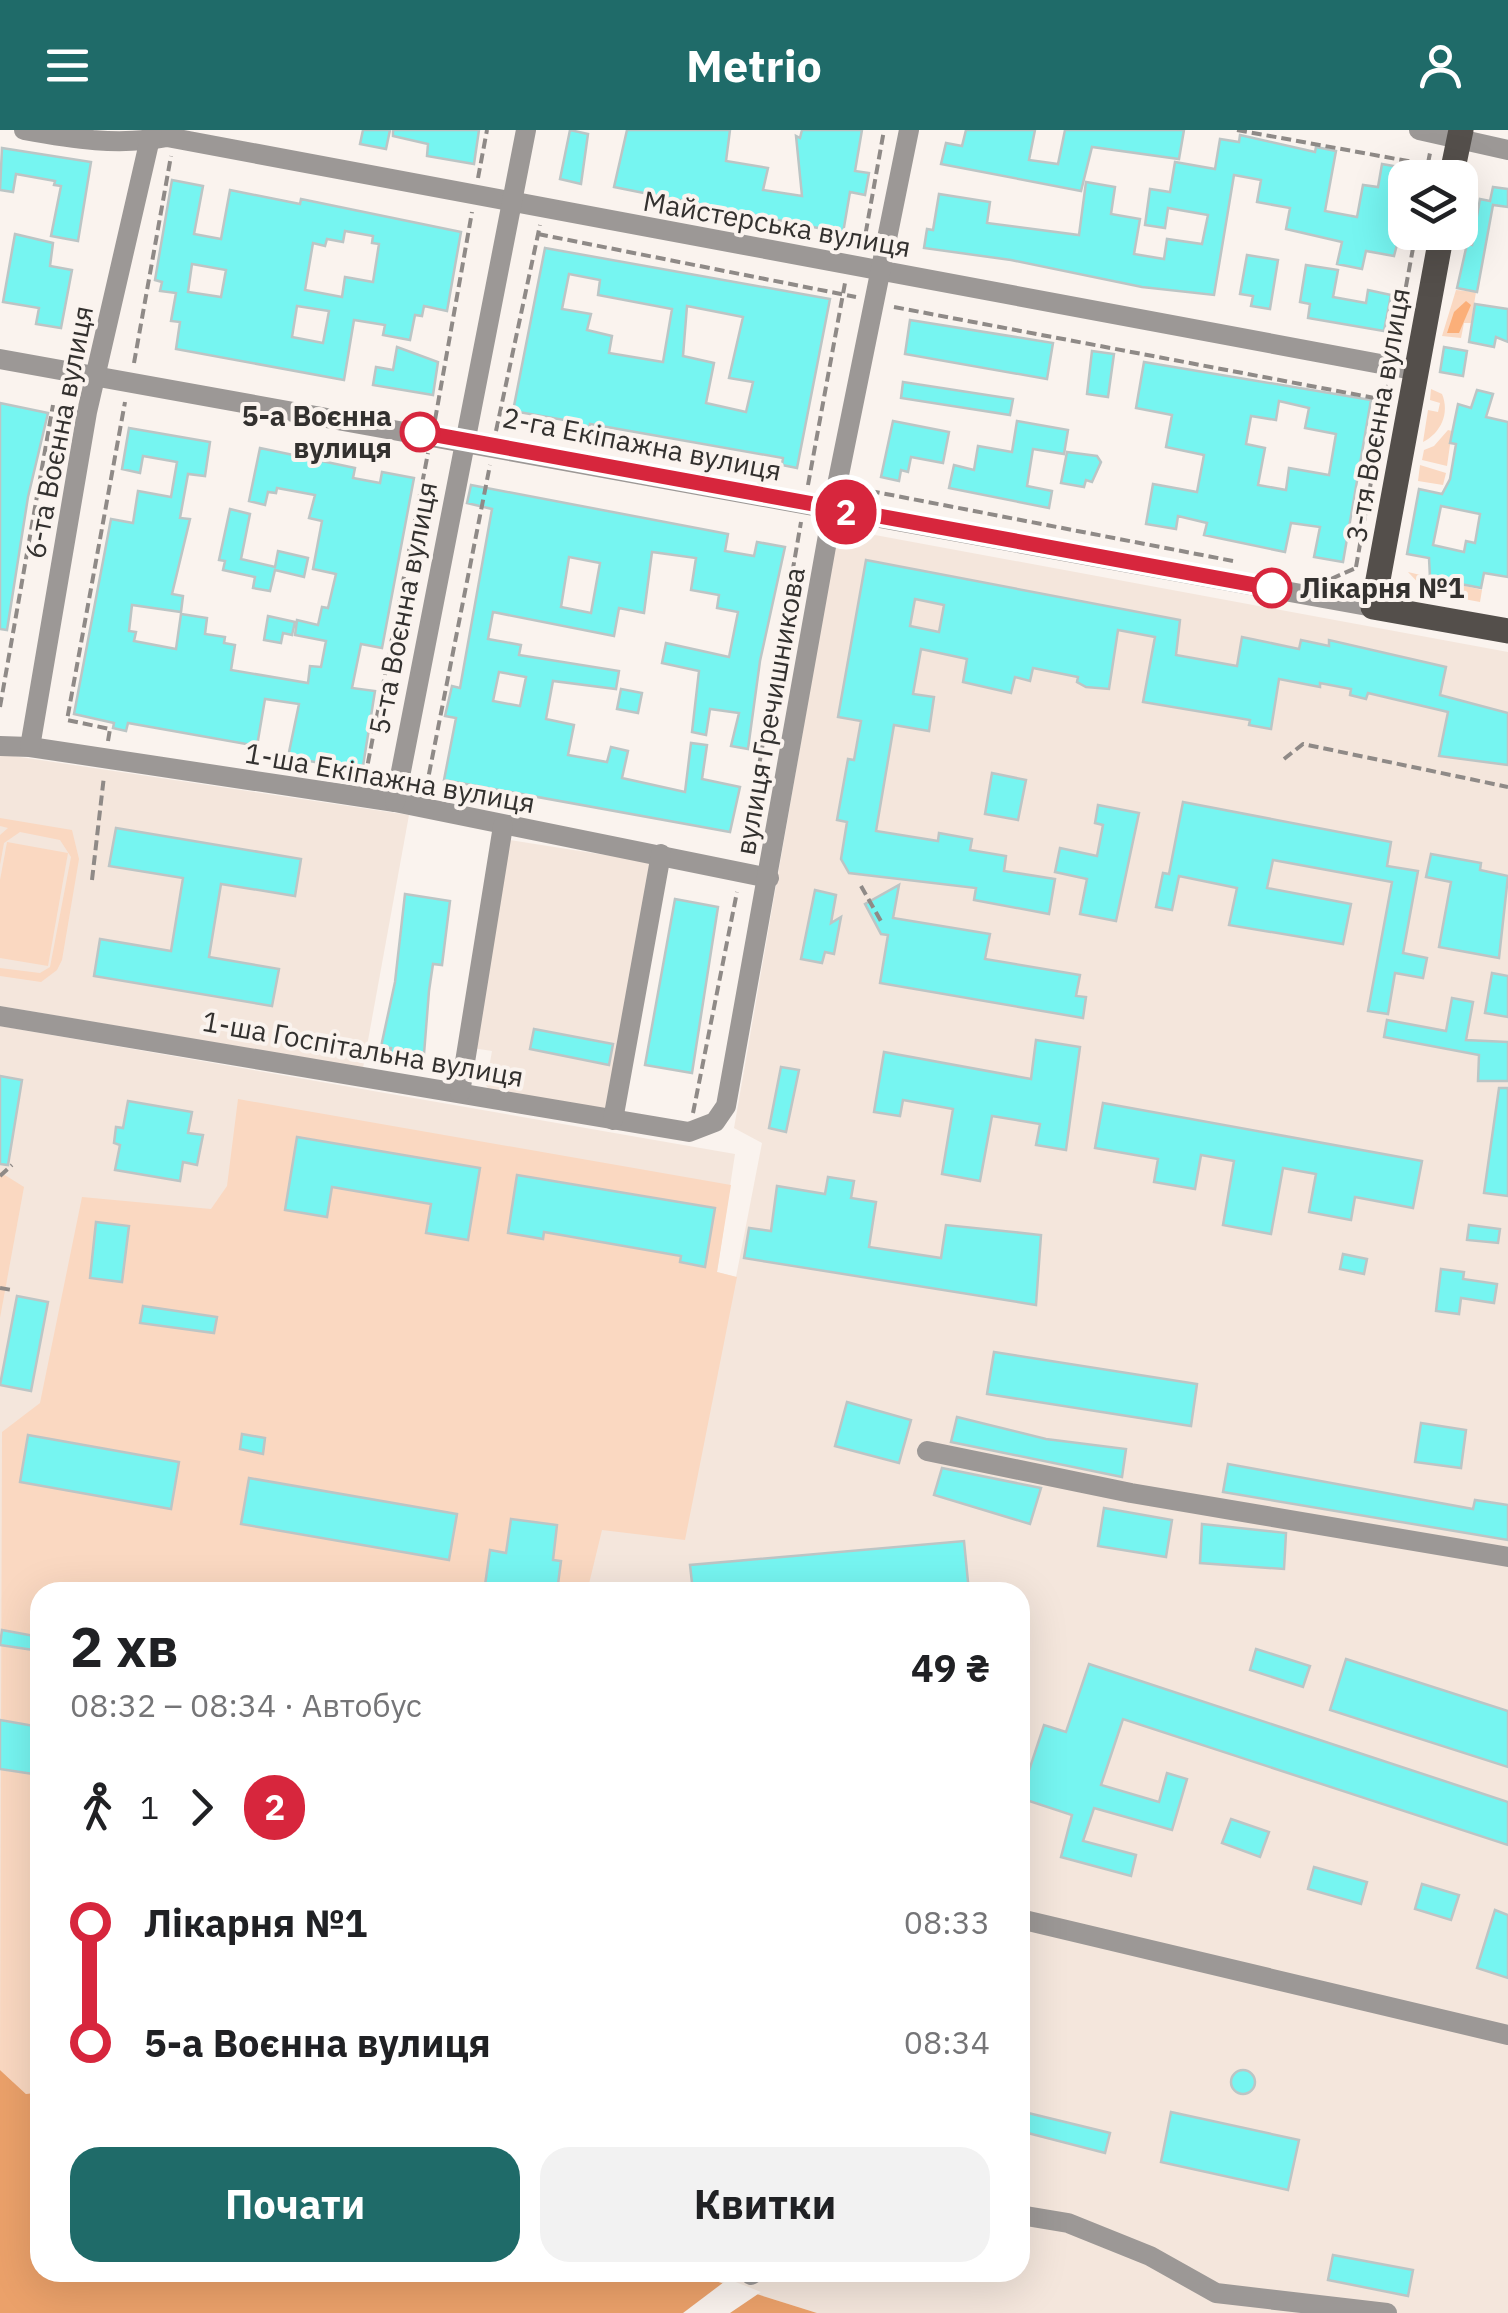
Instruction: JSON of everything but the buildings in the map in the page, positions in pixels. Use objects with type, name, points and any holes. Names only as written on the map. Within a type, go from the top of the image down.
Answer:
[{"type":"main road","points":[[1448,160],[1460,133]]},
{"type":"main road","name":"3-тя Воєнна вулиця","points":[[1373,607],[1368,570],[1418,371],[1439,250]]},
{"type":"main road","name":"2-га Екіпажна вулиця","points":[[1373,607],[1508,631]]},
{"type":"street","name":"Майстерська вулиця","points":[[24,130],[102,144],[124,134],[174,138],[1418,371]]},
{"type":"street","name":"5-та Воєнна вулиця","points":[[395,802],[526,130]]},
{"type":"street","name":"вулиця Гречишникова","points":[[689,1132],[715,1122],[726,1106],[833,510],[884,272],[909,130]]},
{"type":"street","points":[[1425,138],[1460,133],[1508,150]]},
{"type":"street","name":"6-та Воєнна вулиця","points":[[30,746],[96,376],[151,135]]},
{"type":"street","name":"2-га Екіпажна вулиця","points":[[0,359],[1373,607]]},
{"type":"street","name":"1-ша Екіпажна вулиця","points":[[0,746],[30,746],[395,802],[769,878]]},
{"type":"street","points":[[460,1093],[504,826]]},
{"type":"street","points":[[614,1120],[661,854]]},
{"type":"street","name":"1-ша Госпітальна вулиця","points":[[0,1016],[689,1132]]},
{"type":"street","points":[[927,1451],[1131,1493],[1508,1557]]},
{"type":"street","points":[[1030,1921],[1508,2035]]},
{"type":"street","points":[[1030,2217],[1068,2223],[1150,2256],[1216,2292],[1387,2313]]},
{"type":"path","points":[[362,797],[487,130]]},
{"type":"path","points":[[806,494],[850,254],[862,257],[884,130]]},
{"type":"path","points":[[1237,130],[1392,160]]},
{"type":"path","points":[[92,880],[110,729],[67,720],[174,138]]},
{"type":"path","points":[[1425,138],[1438,160]]},
{"type":"path","points":[[422,808],[544,210]]},
{"type":"path","points":[[538,234],[843,292],[875,304],[1386,400]]},
{"type":"path","points":[[1314,576],[1334,580],[1368,570],[1386,400],[1413,250]]},
{"type":"path","points":[[0,708],[53,405]]},
{"type":"path","points":[[848,487],[1236,561]]},
{"type":"path","points":[[689,1132],[741,871],[803,515]]},
{"type":"path","points":[[1284,758],[1304,744],[1508,787]]},
{"type":"path","points":[[861,886],[882,923]]},
{"type":"path","points":[[0,1176],[12,1165]]},
{"type":"path","points":[[0,1288],[12,1290]]},
{"type":"shaded area","points":[[1456,290],[1476,292],[1471,323],[1464,323],[1461,338],[1442,336]]},
{"type":"shaded area","points":[[1466,301],[1471,305],[1459,333],[1447,333],[1454,312]]},
{"type":"shaded area","points":[[1431,389],[1442,394],[1444,415],[1435,433],[1423,442],[1428,410],[1438,412],[1440,403],[1430,400]]},
{"type":"shaded area","points":[[1448,430],[1452,431],[1447,466],[1422,460],[1424,450],[1434,446]]},
{"type":"shaded area","points":[[1420,465],[1446,473],[1443,485],[1418,481]]},
{"type":"shaded area","points":[[848,530],[1508,652],[1508,2313],[817,2313],[719,2282],[1030,2282],[1030,1582],[30,1582],[30,2086],[0,2070],[0,1026],[735,1154],[717,1272],[736,1277],[762,1143],[734,1128],[835,546]]},
{"type":"shaded area","points":[[1408,572],[1482,590],[1480,602],[1427,592]]},
{"type":"shaded area","points":[[0,754],[409,815],[363,1068],[0,1006]]},
{"type":"shaded area","points":[[0,818],[72,830],[79,859],[62,960],[57,970],[41,982],[0,976],[0,968],[40,973],[50,967],[71,857],[60,840],[20,832],[4,843],[0,865],[0,835],[8,828],[0,826]]},
{"type":"shaded area","points":[[504,839],[650,862],[608,1109],[489,1090],[486,1085],[492,1051],[472,1048]]},
{"type":"shaded area","points":[[7,842],[68,853],[48,966],[0,958],[0,880]]},
{"type":"shaded area","points":[[238,1099],[731,1185],[717,1272],[737,1277],[685,1540],[602,1530],[589,1582],[30,1582],[30,2093],[26,2094],[0,2070],[2,1432],[40,1403],[82,1197],[211,1209],[227,1186]]},
{"type":"shaded area","points":[[0,1172],[24,1187],[0,1318]]},
{"type":"shaded area","points":[[0,2070],[30,2093],[30,2282],[719,2282],[817,2313],[0,2313]]},
{"type":"pier","points":[[724,2282],[736,2282],[761,2292],[730,2313],[683,2313]]},
{"type":"bus line","name":"2","points":[[420,432],[1272,588]]},
{"type":"place","name":"5-а Воєнна вулиця","points":[[420,432]]},
{"type":"place","name":"Лікарня №1","points":[[1272,588]]}]
